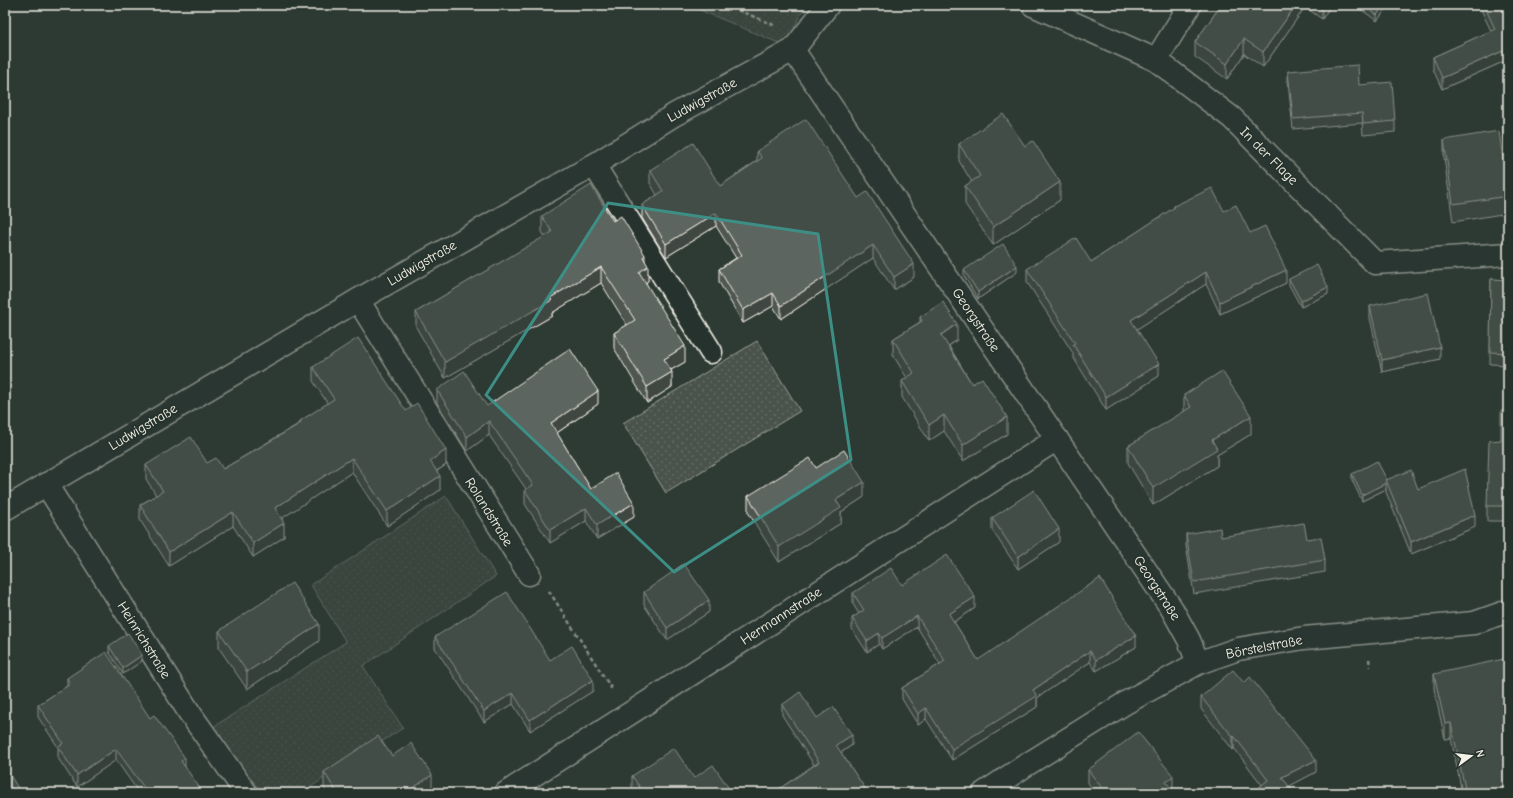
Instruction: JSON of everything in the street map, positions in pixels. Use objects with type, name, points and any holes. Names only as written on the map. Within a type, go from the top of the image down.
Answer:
[{"type":"street","name":"Ludwigstraße","points":[[5,509],[358,300],[594,165],[674,115],[793,50],[828,5]]},
{"type":"street","name":"In der Flage","points":[[1033,5],[1156,60],[1232,118],[1375,263],[1508,254]]},
{"type":"street","points":[[1156,60],[1190,5]]},
{"type":"street","name":"Georgstraße","points":[[793,50],[1172,608],[1189,640],[1198,663]]},
{"type":"street","points":[[594,165],[711,352]]},
{"type":"street","name":"Rolandstraße","points":[[358,300],[529,574]]},
{"type":"street","name":"Hermannstraße","points":[[506,793],[1057,439]]},
{"type":"street","name":"Heinrichstraße","points":[[46,484],[189,712],[246,793]]},
{"type":"street","name":"Börstelstraße","points":[[984,793],[1023,766],[1127,702],[1198,663],[1238,649],[1304,638],[1474,623],[1508,611]]},
{"type":"path","points":[[725,5],[772,24],[793,50]]},
{"type":"path","points":[[529,574],[539,576],[628,715]]},
{"type":"highlighted area","points":[[608,203],[818,234],[851,460],[674,572],[486,395]]},
{"type":"shaded area","points":[[688,5],[805,5],[786,46]]},
{"type":"shaded area","points":[[757,341],[800,411],[666,493],[623,423]]},
{"type":"shaded area","points":[[446,496],[496,576],[363,666],[403,728],[301,793],[250,793],[207,731],[346,642],[311,585]]},
{"type":"building","points":[[1221,5],[1296,5],[1263,52],[1244,39],[1227,64],[1195,42]]},
{"type":"building","points":[[1363,5],[1384,5],[1377,15]]},
{"type":"building","points":[[1484,5],[1508,5],[1508,56],[1505,50],[1442,78],[1433,57],[1495,29]]},
{"type":"building","points":[[1358,65],[1359,85],[1392,82],[1395,121],[1363,124],[1362,113],[1293,119],[1288,71]]},
{"type":"building","points":[[1003,114],[1025,146],[1033,141],[1060,182],[993,227],[965,186],[980,176],[959,144]]},
{"type":"building","points":[[806,119],[858,198],[867,192],[914,264],[894,277],[873,245],[781,306],[773,293],[743,310],[719,269],[742,255],[716,213],[666,244],[642,205],[663,191],[650,170],[693,143],[720,186],[762,158],[757,151]]},
{"type":"building","points":[[1508,125],[1508,158],[1503,126]]},
{"type":"building","points":[[1499,131],[1508,196],[1453,204],[1444,140]]},
{"type":"building","points":[[591,185],[613,221],[621,216],[645,255],[643,257],[648,266],[639,272],[685,346],[664,359],[672,372],[647,387],[614,333],[635,320],[601,267],[550,298],[552,300],[445,362],[416,312],[552,232],[542,216]]},
{"type":"building","points":[[1212,188],[1224,211],[1236,205],[1250,233],[1265,226],[1286,270],[1220,302],[1206,272],[1131,320],[1159,364],[1106,397],[1073,344],[1075,343],[1027,269],[1076,238],[1091,262],[1175,207],[1174,206]]},
{"type":"building","points":[[1003,244],[1017,266],[978,292],[964,270]]},
{"type":"building","points":[[1317,265],[1328,287],[1301,301],[1289,279]]},
{"type":"building","points":[[1491,279],[1508,280],[1508,353],[1490,352]]},
{"type":"building","points":[[1428,293],[1440,347],[1382,360],[1370,306]]},
{"type":"building","points":[[943,302],[957,324],[941,335],[972,384],[982,378],[1007,417],[963,445],[944,415],[929,425],[902,381],[914,373],[893,339],[922,321],[920,317]]},
{"type":"building","points":[[358,338],[406,411],[417,403],[446,450],[430,461],[440,476],[387,511],[352,458],[275,508],[284,523],[253,543],[233,512],[169,552],[140,505],[163,491],[146,465],[191,437],[207,463],[216,458],[223,469],[301,423],[300,421],[334,399],[313,367]]},
{"type":"building","points":[[570,349],[598,391],[551,423],[591,489],[616,473],[634,503],[597,525],[586,508],[550,530],[525,490],[533,485],[489,421],[467,437],[437,390],[464,371],[487,406]]},
{"type":"building","points":[[1222,371],[1251,416],[1212,440],[1217,449],[1153,488],[1128,446],[1191,407],[1184,395]]},
{"type":"building","points":[[1501,410],[1508,410],[1508,506],[1487,506],[1489,441],[1501,440]]},
{"type":"building","points":[[844,450],[864,482],[836,500],[841,508],[779,547],[748,496],[810,458],[816,468]]},
{"type":"building","points":[[1377,461],[1387,480],[1386,483],[1362,495],[1352,474]]},
{"type":"building","points":[[1465,469],[1475,515],[1411,542],[1386,480],[1411,470],[1418,489]]},
{"type":"building","points":[[1034,490],[1059,529],[1018,557],[992,518]]},
{"type":"building","points":[[1304,523],[1307,539],[1321,537],[1325,560],[1194,582],[1186,534],[1220,528],[1221,537]]},
{"type":"building","points":[[947,555],[975,597],[949,614],[978,660],[1100,578],[1136,636],[1096,660],[1090,651],[1033,690],[1037,696],[952,749],[926,708],[918,714],[902,688],[945,661],[917,616],[882,638],[879,633],[867,641],[852,618],[864,610],[853,593],[891,568],[902,585]]},
{"type":"building","points":[[684,564],[709,600],[667,628],[644,592]]},
{"type":"building","points":[[292,583],[319,624],[247,672],[219,631]]},
{"type":"building","points":[[507,592],[550,660],[572,646],[593,680],[530,720],[513,693],[484,711],[435,637]]},
{"type":"building","points":[[128,633],[142,655],[123,668],[109,646]]},
{"type":"building","points":[[106,652],[150,718],[154,715],[185,758],[181,761],[203,793],[148,793],[116,749],[77,775],[58,747],[63,743],[38,705],[70,684],[67,678]]},
{"type":"building","points":[[1504,659],[1508,679],[1508,793],[1466,793],[1451,723],[1445,724],[1434,674]]},
{"type":"building","points":[[1233,670],[1244,683],[1250,677],[1316,760],[1282,777],[1294,793],[1252,793],[1268,780],[1201,697]]},
{"type":"building","points":[[800,692],[817,718],[833,707],[852,735],[836,745],[868,793],[782,793],[779,789],[819,762],[782,705]]},
{"type":"building","points":[[1138,732],[1173,776],[1166,782],[1175,793],[1106,793],[1088,770]]},
{"type":"building","points":[[378,736],[392,756],[411,743],[432,775],[413,788],[416,793],[337,793],[324,772]]},
{"type":"building","points":[[674,748],[694,778],[713,765],[728,787],[718,793],[644,793],[632,776]]},
{"type":"building","points":[[5,767],[21,793],[5,793]]}]
